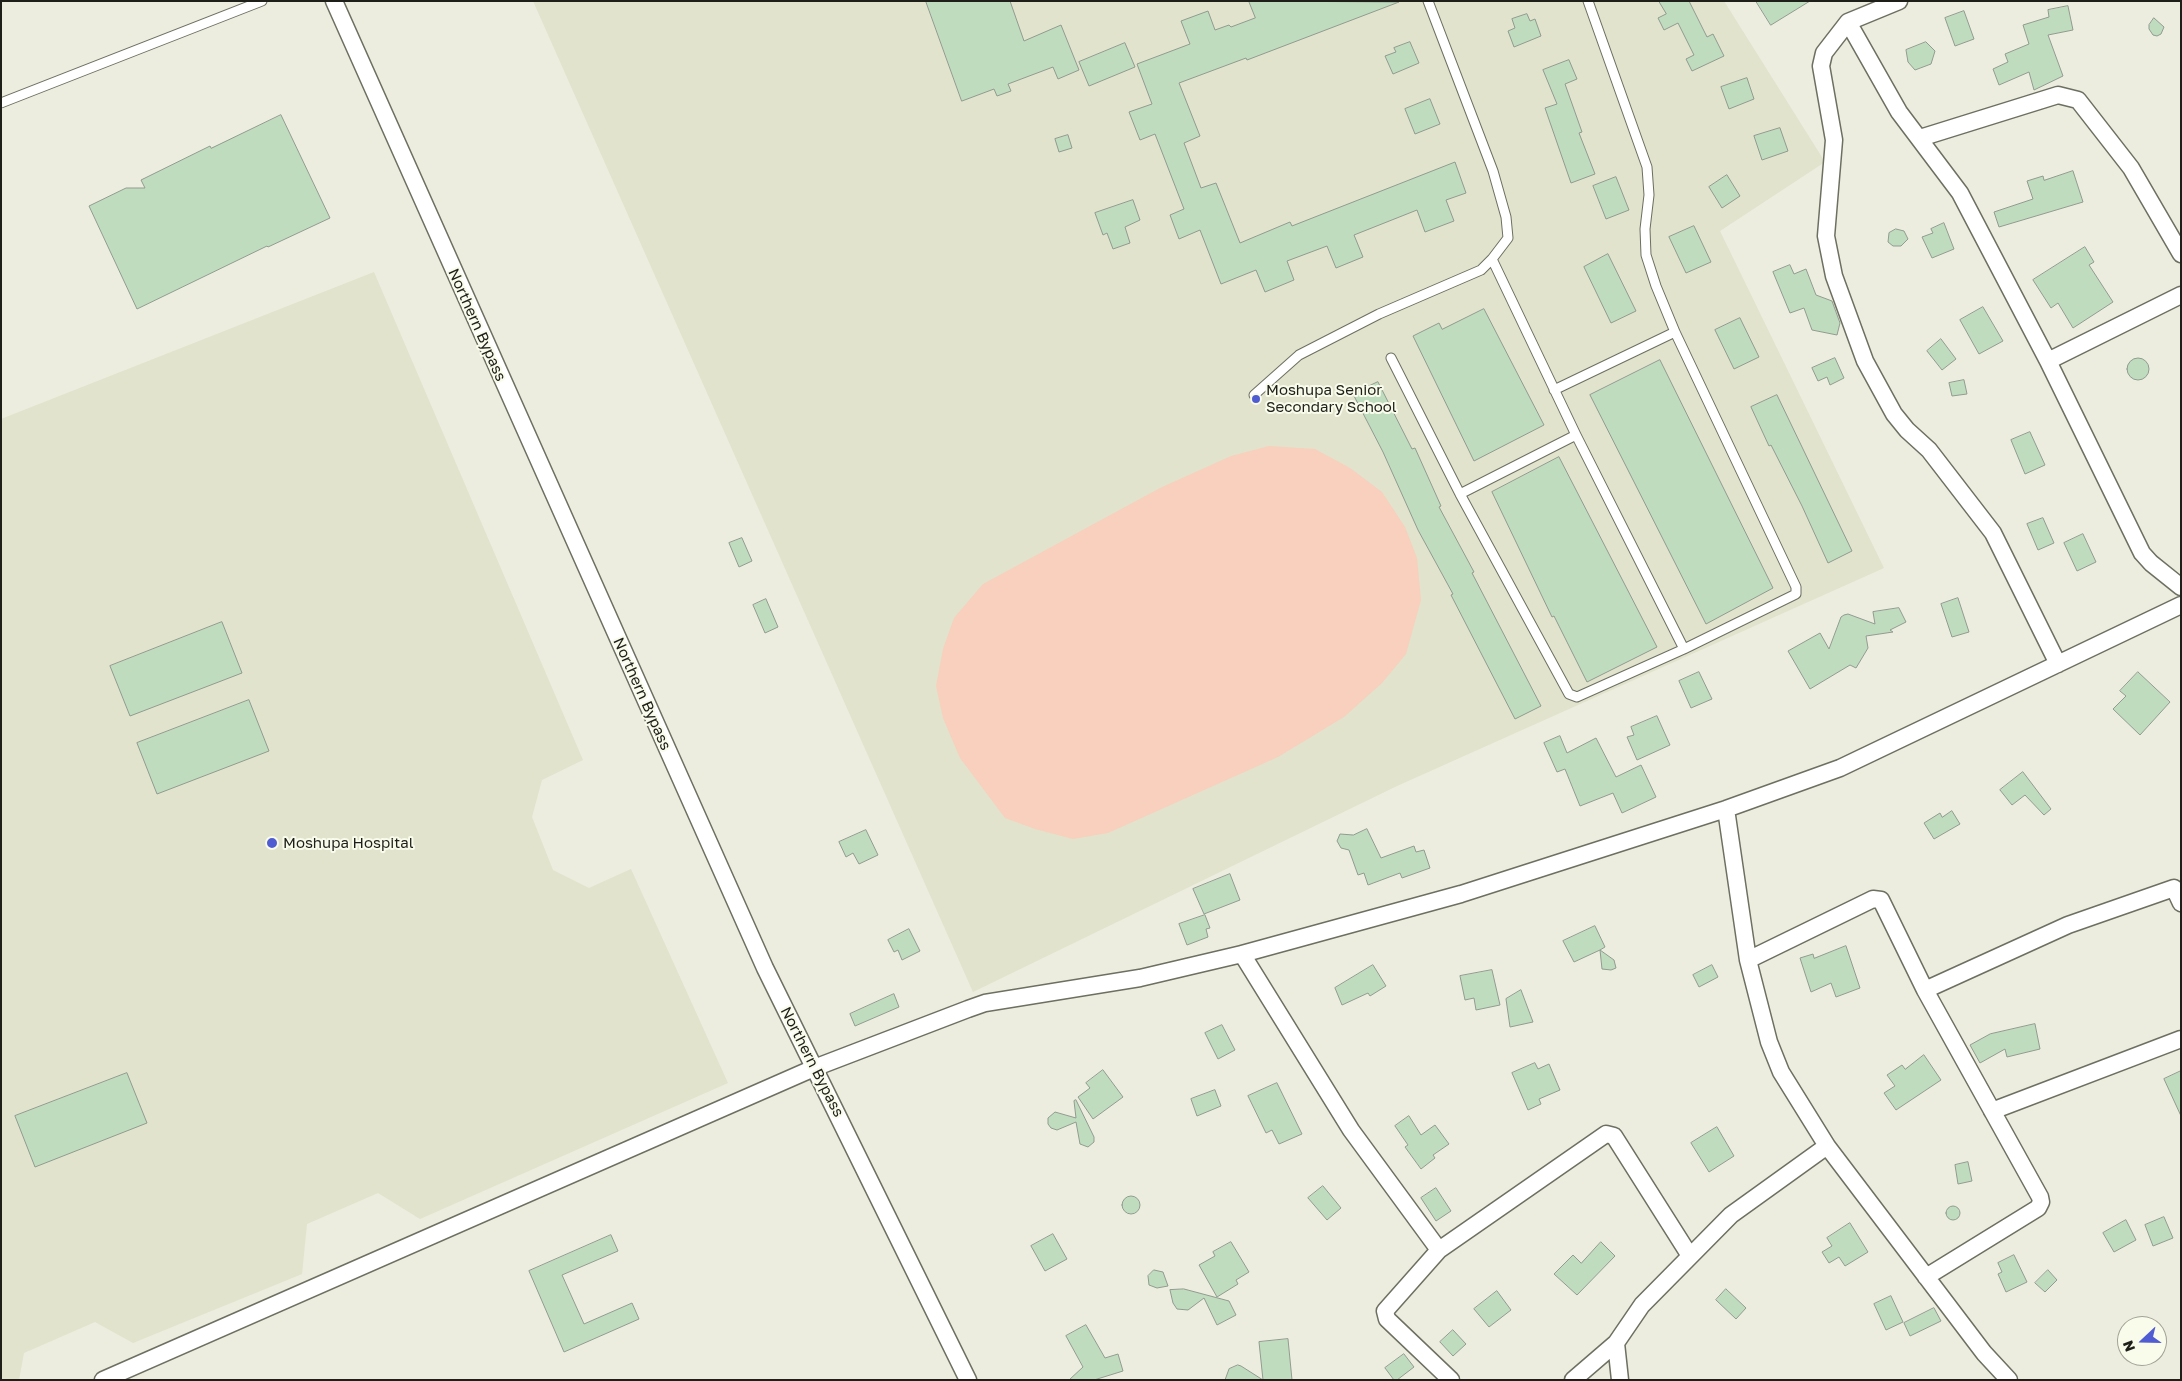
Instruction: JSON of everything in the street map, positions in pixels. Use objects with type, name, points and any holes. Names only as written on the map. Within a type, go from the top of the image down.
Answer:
[{"type":"street","name":"Northern Bypass","points":[[334,1],[765,968],[968,1380]]},
{"type":"street","points":[[1899,1],[1848,22],[1824,53],[1821,66],[1834,140],[1826,236],[1834,276],[1865,361],[1894,414],[1907,430],[1929,450],[1993,533],[2058,664]]},
{"type":"street","points":[[1848,22],[1899,112],[1960,193],[2048,361],[2142,552],[2151,563],[2181,586]]},
{"type":"street","points":[[1920,138],[2058,95],[2078,100],[2131,168],[2181,254]]},
{"type":"street","points":[[2048,361],[2181,295]]},
{"type":"street","points":[[103,1380],[814,1068],[985,1003],[1140,978],[1242,954],[1460,894],[1726,809],[1840,768],[2181,606]]},
{"type":"street","points":[[1726,809],[1748,960],[1769,1042],[1781,1072],[1826,1146],[1984,1353],[2009,1380]]},
{"type":"street","points":[[1925,990],[2068,925],[2177,887],[2181,903]]},
{"type":"street","points":[[1748,960],[1873,899],[1881,900],[1925,990],[2041,1202],[2038,1208],[1926,1277]]},
{"type":"street","points":[[1242,954],[1351,1130],[1439,1250]]},
{"type":"street","points":[[1992,1111],[2181,1039]]},
{"type":"street","points":[[1451,1380],[1387,1318],[1385,1311],[1439,1250],[1606,1134],[1614,1136],[1690,1256]]},
{"type":"street","points":[[1573,1380],[1616,1343],[1642,1305],[1731,1215],[1826,1146]]},
{"type":"street","points":[[1616,1343],[1620,1380]]},
{"type":"lane","points":[[1,103],[262,1]]},
{"type":"lane","points":[[1254,395],[1299,355],[1379,314],[1481,270],[1492,260],[1508,238],[1506,217],[1493,171],[1428,1]]},
{"type":"lane","points":[[1391,358],[1460,494],[1568,694],[1576,697],[1796,594],[1797,590],[1675,332],[1646,255],[1644,229],[1648,195],[1647,167],[1588,1]]},
{"type":"lane","points":[[1492,260],[1576,435],[1684,648]]},
{"type":"lane","points":[[1554,390],[1675,332]]},
{"type":"lane","points":[[1460,494],[1576,435]]},
{"type":"shaded area","name":"Moshupa Senior Secondary School","points":[[533,1],[1724,1],[1825,162],[1720,231],[1884,568],[1397,786],[973,992]]},
{"type":"shaded area","name":"Moshupa Hospital","points":[[374,272],[583,760],[542,780],[532,817],[553,870],[589,888],[631,869],[728,1083],[420,1219],[378,1193],[307,1224],[302,1274],[133,1343],[95,1322],[24,1353],[19,1380],[1,1380],[1,419]]},
{"type":"shaded area","points":[[1269,446],[1315,449],[1350,468],[1382,492],[1405,527],[1417,558],[1421,600],[1406,654],[1382,683],[1344,717],[1278,757],[1108,833],[1073,839],[1035,829],[1005,818],[960,758],[943,718],[936,686],[943,649],[954,618],[983,584],[1160,488],[1231,456]]},
{"type":"building","points":[[926,1],[1010,1],[1024,41],[1061,25],[1079,70],[1058,79],[1053,67],[1008,84],[1011,91],[997,96],[994,89],[962,101]]},
{"type":"building","points":[[1249,1],[1399,2],[1247,60],[1246,58],[1179,83],[1200,136],[1184,143],[1201,188],[1216,183],[1240,243],[1290,222],[1292,226],[1455,162],[1466,193],[1446,200],[1454,221],[1425,232],[1417,210],[1354,235],[1363,257],[1336,268],[1327,246],[1287,261],[1294,280],[1265,292],[1256,270],[1221,284],[1200,230],[1179,239],[1170,215],[1184,209],[1155,134],[1140,140],[1129,112],[1152,104],[1137,64],[1190,44],[1181,21],[1208,11],[1215,30],[1229,25],[1231,27],[1255,18]]},
{"type":"building","points":[[1659,1],[1689,1],[1707,37],[1713,34],[1724,56],[1692,71],[1686,59],[1694,55],[1678,23],[1664,30],[1658,18],[1666,14]]},
{"type":"building","points":[[1756,1],[1810,1],[1771,25]]},
{"type":"building","points":[[2068,6],[2073,30],[2048,35],[2063,76],[2034,90],[2029,72],[1999,85],[1993,69],[2008,62],[2005,54],[2029,44],[2023,25],[2049,17],[2048,10]]},
{"type":"building","points":[[1964,11],[1974,39],[1955,46],[1945,18]]},
{"type":"building","points":[[1527,14],[1530,21],[1535,19],[1541,36],[1514,47],[1508,31],[1515,28],[1512,19]]},
{"type":"building","points":[[2154,18],[2164,27],[2161,34],[2157,36],[2153,35],[2149,29],[2149,25]]},
{"type":"building","points":[[1410,42],[1419,63],[1393,74],[1385,56],[1396,52],[1394,48]]},
{"type":"building","points":[[1926,42],[1935,51],[1931,64],[1915,70],[1908,62],[1906,50]]},
{"type":"building","points":[[1125,43],[1135,67],[1089,86],[1079,62]]},
{"type":"building","points":[[1569,60],[1577,79],[1565,84],[1582,132],[1579,133],[1595,174],[1571,183],[1545,108],[1557,104],[1543,70]]},
{"type":"building","points":[[1747,78],[1754,99],[1729,109],[1721,87]]},
{"type":"building","points":[[1430,99],[1440,124],[1415,134],[1405,109]]},
{"type":"building","points":[[281,115],[330,218],[267,246],[137,309],[89,206],[126,188],[145,188],[141,180],[210,146],[211,148]]},
{"type":"building","points":[[1780,128],[1788,151],[1762,160],[1754,136]]},
{"type":"building","points":[[1068,135],[1072,148],[1059,152],[1055,139]]},
{"type":"building","points":[[2073,171],[2083,202],[1999,227],[1994,212],[2033,199],[2027,181],[2043,176],[2044,180]]},
{"type":"building","points":[[1727,175],[1740,196],[1722,208],[1709,187]]},
{"type":"building","points":[[1616,177],[1629,210],[1606,219],[1593,186]]},
{"type":"building","points":[[1133,200],[1140,220],[1125,227],[1130,243],[1113,249],[1107,233],[1103,235],[1095,213]]},
{"type":"building","points":[[1944,223],[1954,249],[1932,258],[1922,237],[1933,233],[1931,229]]},
{"type":"building","points":[[1694,226],[1711,262],[1686,273],[1669,237]]},
{"type":"building","points":[[1896,229],[1904,231],[1908,239],[1901,246],[1893,246],[1888,242],[1889,233]]},
{"type":"building","points":[[2085,247],[2094,262],[2089,265],[2113,302],[2073,328],[2058,303],[2051,308],[2033,280]]},
{"type":"building","points":[[1608,254],[1636,311],[1611,323],[1584,267]]},
{"type":"building","points":[[1790,265],[1794,274],[1806,269],[1816,295],[1832,301],[1840,323],[1837,335],[1812,330],[1804,308],[1790,313],[1773,272]]},
{"type":"building","points":[[1983,307],[2003,341],[1979,354],[1960,320]]},
{"type":"building","points":[[1484,309],[1544,425],[1474,461],[1413,336],[1439,323],[1442,329]]},
{"type":"building","points":[[1740,318],[1759,357],[1734,369],[1715,330]]},
{"type":"building","points":[[1941,339],[1956,359],[1942,370],[1927,351]]},
{"type":"building","points":[[1835,358],[1844,378],[1830,385],[1827,377],[1818,381],[1812,368]]},
{"type":"building","points":[[2138,358],[2146,361],[2149,369],[2146,377],[2138,380],[2130,377],[2127,369],[2130,361]]},
{"type":"building","points":[[1660,360],[1773,588],[1706,624],[1590,395]]},
{"type":"building","points":[[1964,380],[1967,394],[1952,396],[1949,383]]},
{"type":"building","points":[[1378,382],[1412,449],[1415,448],[1441,506],[1439,507],[1541,706],[1515,719],[1451,595],[1453,594],[1418,530],[1383,452],[1353,394]]},
{"type":"building","points":[[1777,395],[1852,551],[1828,563],[1802,506],[1771,445],[1769,446],[1751,407]]},
{"type":"building","points":[[2030,432],[2045,465],[2025,474],[2011,440]]},
{"type":"building","points":[[1559,457],[1657,647],[1587,682],[1554,616],[1552,617],[1492,492]]},
{"type":"building","points":[[2043,518],[2054,543],[2038,550],[2027,524]]},
{"type":"building","points":[[2083,534],[2096,562],[2077,571],[2064,543]]},
{"type":"building","points":[[742,538],[752,561],[739,567],[729,543]]},
{"type":"building","points":[[1958,598],[1969,632],[1952,637],[1941,604]]},
{"type":"building","points":[[766,599],[778,627],[765,633],[753,605]]},
{"type":"building","points":[[1899,608],[1906,622],[1890,630],[1893,632],[1866,636],[1868,648],[1856,668],[1850,665],[1810,689],[1788,651],[1820,633],[1829,649],[1841,617],[1844,615],[1848,614],[1875,624],[1873,612]]},
{"type":"building","points":[[222,622],[242,673],[130,716],[110,666]]},
{"type":"building","points":[[1699,672],[1712,699],[1691,708],[1679,681]]},
{"type":"building","points":[[2138,672],[2170,702],[2140,735],[2113,709],[2126,696],[2120,691]]},
{"type":"building","points":[[249,700],[269,751],[157,794],[137,743]]},
{"type":"building","points":[[1657,716],[1670,745],[1637,760],[1627,737],[1634,735],[1631,727]]},
{"type":"building","points":[[1560,736],[1567,753],[1596,738],[1616,777],[1641,765],[1656,797],[1622,813],[1613,793],[1580,806],[1565,769],[1557,772],[1544,743]]},
{"type":"building","points":[[2023,772],[2051,809],[2044,815],[2025,795],[2012,805],[2000,790]]},
{"type":"building","points":[[1952,811],[1960,824],[1934,839],[1924,823],[1940,813],[1942,817]]},
{"type":"building","points":[[1367,829],[1381,858],[1414,846],[1416,852],[1424,850],[1430,868],[1402,878],[1400,873],[1368,885],[1364,873],[1358,875],[1349,850],[1341,848],[1337,841],[1340,834],[1353,835]]},
{"type":"building","points":[[866,830],[878,855],[859,864],[853,853],[846,857],[839,842]]},
{"type":"building","points":[[1230,874],[1240,900],[1204,914],[1193,889]]},
{"type":"building","points":[[1205,915],[1210,928],[1206,929],[1208,937],[1187,945],[1179,924]]},
{"type":"building","points":[[1595,926],[1605,947],[1574,962],[1563,941]]},
{"type":"building","points":[[909,929],[920,951],[902,960],[898,950],[894,952],[888,940]]},
{"type":"building","points":[[1846,946],[1860,988],[1836,997],[1831,983],[1811,992],[1800,958],[1813,954],[1814,958]]},
{"type":"building","points":[[1600,950],[1614,960],[1616,968],[1611,970],[1602,969]]},
{"type":"building","points":[[1373,965],[1386,986],[1370,996],[1368,993],[1342,1005],[1335,988]]},
{"type":"building","points":[[1712,965],[1718,977],[1699,987],[1693,975]]},
{"type":"building","points":[[1492,970],[1500,1005],[1476,1010],[1474,998],[1465,1000],[1460,976]]},
{"type":"building","points":[[1521,990],[1533,1022],[1510,1027],[1506,999]]},
{"type":"building","points":[[894,994],[899,1007],[855,1026],[850,1014]]},
{"type":"building","points":[[2035,1024],[2040,1049],[2007,1057],[2005,1049],[1980,1063],[1970,1045],[1990,1034]]},
{"type":"building","points":[[1222,1025],[1235,1050],[1218,1059],[1205,1033]]},
{"type":"building","points":[[1924,1055],[1941,1080],[1896,1110],[1884,1093],[1895,1086],[1887,1075],[1902,1065],[1905,1069]]},
{"type":"building","points":[[1535,1063],[1538,1069],[1549,1064],[1560,1090],[1539,1099],[1541,1104],[1528,1110],[1512,1073]]},
{"type":"building","points":[[1103,1070],[1123,1097],[1093,1119],[1078,1097],[1090,1088],[1086,1083]]},
{"type":"building","points":[[2181,1071],[2181,1116],[2164,1079]]},
{"type":"building","points":[[127,1073],[147,1123],[35,1167],[15,1116]]},
{"type":"building","points":[[1277,1083],[1302,1134],[1279,1144],[1272,1130],[1266,1133],[1248,1096]]},
{"type":"building","points":[[1215,1090],[1221,1106],[1197,1116],[1191,1099]]},
{"type":"building","points":[[1076,1100],[1094,1137],[1094,1142],[1088,1147],[1080,1144],[1076,1122],[1057,1130],[1051,1128],[1048,1124],[1048,1118],[1055,1112],[1076,1118],[1074,1101]]},
{"type":"building","points":[[1409,1116],[1421,1135],[1435,1125],[1449,1144],[1433,1155],[1435,1158],[1421,1169],[1405,1147],[1408,1145],[1395,1126]]},
{"type":"building","points":[[1717,1127],[1734,1156],[1709,1172],[1691,1143]]},
{"type":"building","points":[[1968,1162],[1972,1181],[1958,1184],[1955,1165]]},
{"type":"building","points":[[1323,1186],[1341,1208],[1327,1220],[1308,1198]]},
{"type":"building","points":[[1436,1188],[1451,1211],[1436,1221],[1421,1198]]},
{"type":"building","points":[[1131,1196],[1137,1199],[1140,1205],[1137,1211],[1131,1214],[1125,1211],[1122,1205],[1125,1199]]},
{"type":"building","points":[[1950,1206],[1956,1206],[1960,1213],[1956,1220],[1950,1220],[1946,1216],[1946,1210]]},
{"type":"building","points":[[2164,1217],[2173,1238],[2153,1246],[2145,1225]]},
{"type":"building","points":[[2126,1220],[2136,1240],[2114,1252],[2103,1233]]},
{"type":"building","points":[[1850,1223],[1868,1252],[1845,1266],[1839,1257],[1829,1263],[1822,1252],[1832,1246],[1827,1238]]},
{"type":"building","points":[[1053,1234],[1067,1259],[1045,1271],[1031,1246]]},
{"type":"building","points":[[611,1235],[618,1251],[562,1275],[584,1324],[632,1303],[639,1319],[564,1352],[529,1271]]},
{"type":"building","points":[[1231,1242],[1249,1272],[1236,1280],[1238,1284],[1217,1297],[1199,1265],[1215,1256],[1213,1252]]},
{"type":"building","points":[[1601,1242],[1615,1256],[1577,1295],[1554,1274],[1573,1255],[1581,1263]]},
{"type":"building","points":[[2014,1255],[2027,1282],[2006,1292],[1998,1274],[2002,1272],[1998,1263]]},
{"type":"building","points":[[1154,1270],[1163,1272],[1168,1286],[1157,1288],[1149,1285],[1148,1276]]},
{"type":"building","points":[[2048,1270],[2057,1280],[2045,1292],[2035,1283]]},
{"type":"building","points":[[1184,1289],[1229,1301],[1236,1315],[1217,1325],[1204,1298],[1188,1310],[1177,1309],[1173,1303],[1170,1290]]},
{"type":"building","points":[[1726,1289],[1746,1308],[1736,1319],[1716,1300]]},
{"type":"building","points":[[1497,1291],[1511,1310],[1489,1327],[1474,1309]]},
{"type":"building","points":[[1891,1296],[1903,1322],[1886,1330],[1874,1304]]},
{"type":"building","points":[[1934,1308],[1941,1321],[1910,1336],[1904,1323]]},
{"type":"building","points":[[1086,1325],[1105,1358],[1118,1354],[1123,1371],[1094,1380],[1069,1380],[1083,1367],[1066,1336]]},
{"type":"building","points":[[1453,1330],[1466,1344],[1453,1356],[1440,1342]]},
{"type":"building","points":[[1288,1339],[1292,1380],[1263,1380],[1259,1342]]},
{"type":"building","points":[[1404,1354],[1414,1367],[1397,1380],[1394,1380],[1385,1368]]},
{"type":"building","points":[[1238,1365],[1263,1380],[1225,1380],[1229,1369]]},
{"type":"place","name":"Moshupa Senior Secondary School","points":[[1256,399]]},
{"type":"place","name":"Moshupa Hospital","points":[[272,843]]}]
